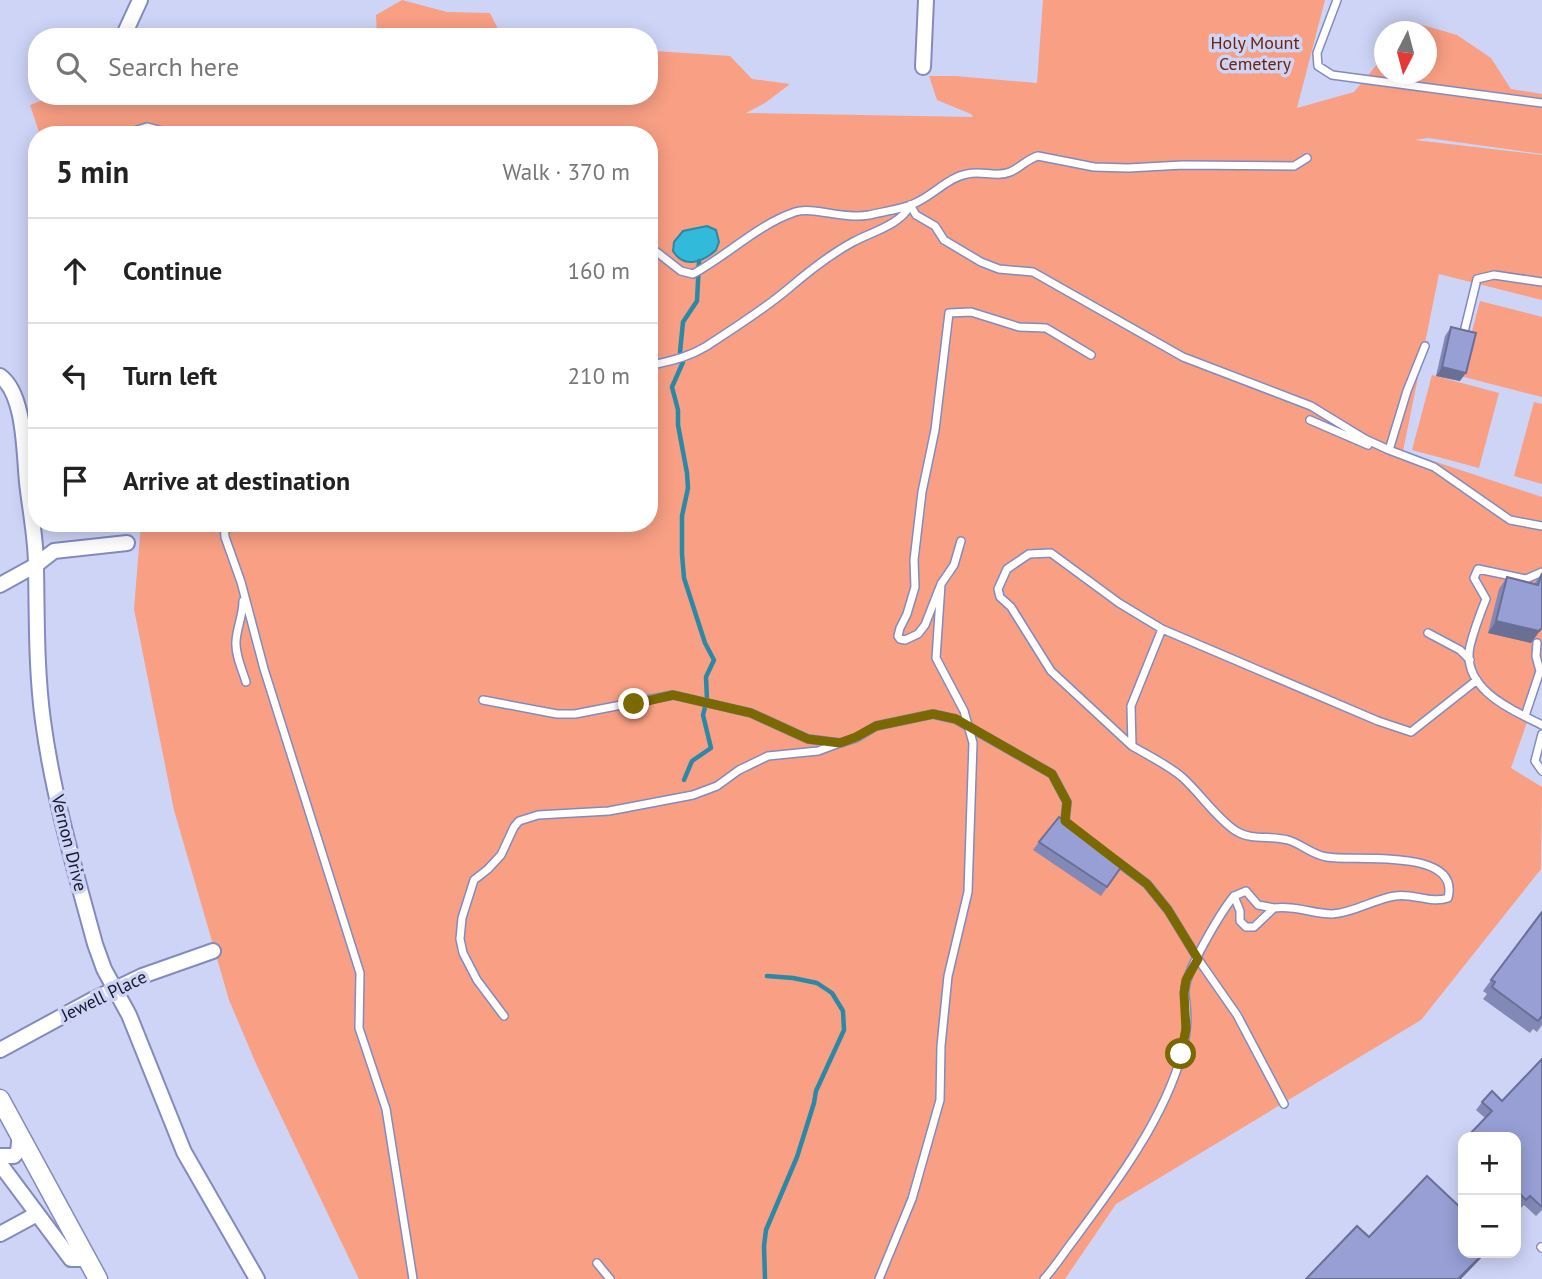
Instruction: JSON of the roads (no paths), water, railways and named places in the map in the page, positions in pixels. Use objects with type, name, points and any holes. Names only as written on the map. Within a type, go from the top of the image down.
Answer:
[{"type":"street","points":[[127,28],[140,0]]},
{"type":"street","points":[[923,67],[926,0]]},
{"type":"street","name":"Vernon Drive","points":[[0,376],[9,385],[16,401],[23,432],[28,483]]},
{"type":"street","name":"Vernon Drive","points":[[33,532],[40,694],[54,785],[94,944],[104,970],[130,1015],[184,1152],[257,1279]]},
{"type":"street","points":[[0,585],[36,565],[54,551],[127,543]]},
{"type":"street","name":"Jewell Place","points":[[0,1050],[142,976],[213,951]]},
{"type":"street","points":[[0,1099],[98,1279]]},
{"type":"street","points":[[0,1156],[14,1156],[18,1151],[20,1136]]},
{"type":"street","points":[[0,1164],[71,1259],[87,1259]]},
{"type":"street","points":[[0,1234],[37,1214]]},
{"type":"lane","points":[[1337,0],[1317,53],[1318,66],[1323,71],[1332,75],[1542,103]]},
{"type":"lane","points":[[658,253],[681,271],[694,274],[781,217],[807,210],[842,216],[865,215],[910,205],[966,174],[978,172],[998,176],[1038,156],[1094,167],[1128,168],[1183,165],[1294,166],[1307,158]]},
{"type":"lane","points":[[658,364],[681,358],[763,308],[818,262],[873,230],[900,218],[906,214],[910,205]]},
{"type":"lane","points":[[910,205],[916,215],[935,226],[944,240],[981,262],[999,268],[1033,272],[1183,357],[1311,406],[1365,439],[1434,467],[1510,520],[1542,526]]},
{"type":"lane","points":[[1464,332],[1477,279],[1494,275],[1542,282]]},
{"type":"lane","points":[[961,541],[954,565],[942,584],[925,625],[918,634],[905,640],[900,639],[900,628],[915,587],[914,560],[922,492],[935,430],[949,313],[971,312],[1019,327],[1046,328],[1091,355]]},
{"type":"lane","points":[[1389,450],[1406,391],[1425,346]]},
{"type":"lane","points":[[1310,421],[1374,447],[1389,450]]},
{"type":"lane","points":[[225,532],[264,669],[360,974],[359,1028],[386,1109],[413,1279]]},
{"type":"lane","points":[[1044,1279],[1102,1204],[1140,1145],[1161,1104],[1181,1054],[1186,1029],[1186,980],[1221,911],[1234,896],[1246,891],[1258,905],[1304,908],[1333,914],[1395,896],[1441,900],[1448,898],[1451,887],[1445,875],[1433,867],[1374,858],[1328,858],[1311,853],[1292,841],[1252,837],[1235,830],[1181,776],[1132,746],[1051,671],[1011,607],[1000,597],[998,589],[1007,569],[1029,554],[1051,553],[1119,603],[1162,629],[1366,716],[1411,732],[1477,680]]},
{"type":"lane","points":[[1542,572],[1526,579],[1478,569],[1474,579],[1486,599],[1469,648],[1477,680],[1486,694],[1542,725]]},
{"type":"lane","points":[[879,1279],[912,1199],[940,1100],[941,1046],[948,976],[968,892],[973,743],[959,700],[936,658],[942,584]]},
{"type":"lane","points":[[243,592],[243,613],[236,651],[246,681]]},
{"type":"lane","points":[[1132,746],[1131,706],[1162,629]]},
{"type":"lane","points":[[1428,633],[1460,650],[1470,660]]},
{"type":"lane","points":[[1525,716],[1540,671],[1536,656],[1537,643]]},
{"type":"lane","points":[[483,700],[557,714],[575,714],[673,695],[751,713],[808,739],[840,743]]},
{"type":"lane","points":[[504,1016],[477,980],[463,953],[460,939],[462,918],[474,880],[501,855],[513,827],[519,821],[538,815],[610,811],[692,796],[717,786],[739,770],[761,759],[818,751],[856,737],[876,726],[933,714],[956,719],[1052,774],[1067,802],[1065,821],[1075,829]]},
{"type":"lane","points":[[1542,734],[1535,761],[1542,771]]},
{"type":"lane","points":[[1106,853],[1147,884],[1168,910],[1237,1015],[1284,1104]]},
{"type":"lane","points":[[1234,896],[1240,911],[1240,921],[1246,927],[1254,927],[1274,908]]},
{"type":"lane","points":[[597,1263],[610,1279]]},
{"type":"water","points":[[707,226],[716,230],[719,242],[716,250],[694,262],[677,257],[673,251],[674,242],[683,231]]},
{"type":"waterway","points":[[684,780],[692,761],[711,748],[703,715],[707,700],[706,677],[714,660],[705,643],[684,578],[682,516],[688,488],[678,410],[672,387],[683,362],[680,352],[683,322],[697,301],[699,261]]},
{"type":"waterway","points":[[765,1279],[766,1230],[797,1157],[816,1091],[844,1030],[843,1011],[832,993],[817,983],[767,976]]},
{"type":"park label","name":"Holy Mount Cemetery","points":[[1255,53]]}]
